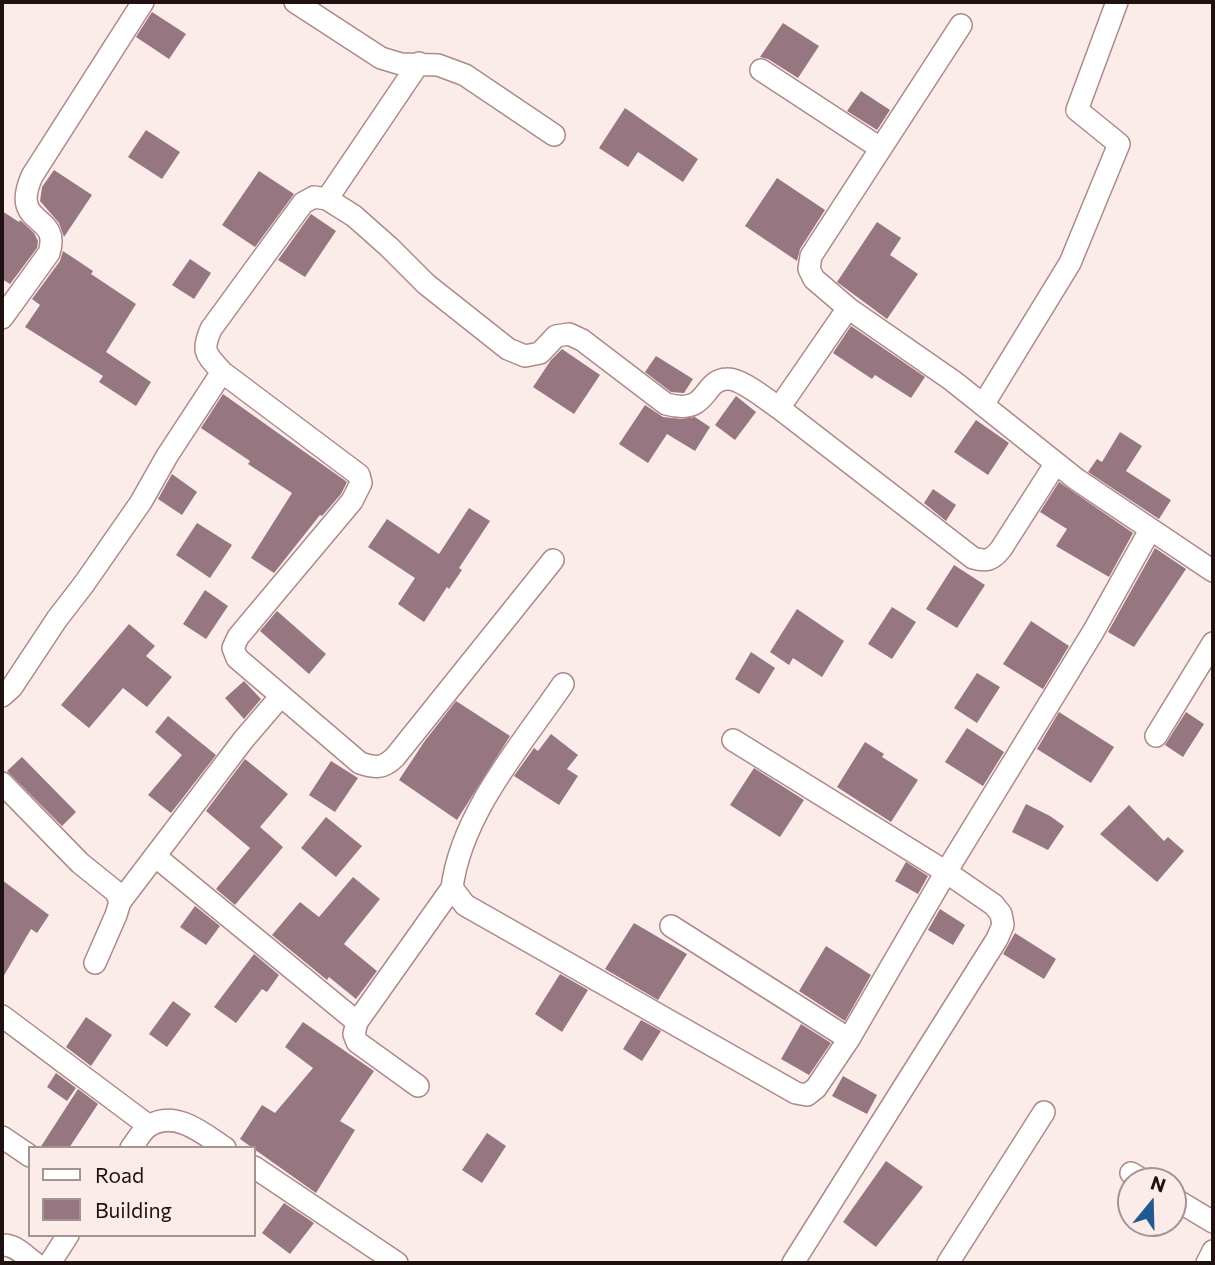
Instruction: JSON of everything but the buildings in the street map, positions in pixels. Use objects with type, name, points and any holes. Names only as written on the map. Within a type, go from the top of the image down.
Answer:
[{"type":"street","points":[[2,318],[49,253],[53,241],[49,229],[28,212],[24,200],[29,183],[143,2]]},
{"type":"street","points":[[295,2],[381,58],[401,64],[438,65],[465,75],[554,135]]},
{"type":"street","points":[[983,405],[1070,263],[1119,145],[1077,110],[1117,2]]},
{"type":"street","points":[[961,25],[811,256],[808,269],[814,279],[848,308],[983,405],[1056,463],[1213,571]]},
{"type":"street","points":[[327,199],[419,63]]},
{"type":"street","points":[[761,71],[880,148]]},
{"type":"street","points":[[552,559],[387,765],[374,768],[360,763],[237,659],[233,648],[238,636],[352,501],[361,483],[359,475],[222,372],[206,354],[205,344],[211,328],[303,203],[314,197],[327,199],[354,216],[390,247],[426,284],[509,349],[525,356],[540,354],[556,336],[569,334],[582,340],[666,404],[681,408],[694,405],[717,382],[727,379],[740,383],[779,408],[973,558],[983,561],[993,559],[1056,463]]},
{"type":"street","points":[[779,408],[848,308]]},
{"type":"street","points":[[2,696],[12,687],[141,502],[167,456],[222,372]]},
{"type":"street","points":[[452,888],[465,905],[796,1093],[807,1095],[816,1088],[849,1039],[946,873],[1093,632],[1150,530]]},
{"type":"street","points":[[1156,736],[1213,643]]},
{"type":"street","points":[[418,1086],[357,1042],[354,1034],[357,1023],[452,888],[455,865],[466,836],[492,789],[563,684]]},
{"type":"street","points":[[95,963],[120,902],[244,739],[281,696]]},
{"type":"street","points":[[733,740],[994,905],[1001,914],[1003,925],[998,939],[793,1263]]},
{"type":"street","points":[[2,783],[79,863],[116,892],[120,902]]},
{"type":"street","points":[[155,856],[357,1023]]},
{"type":"street","points":[[671,926],[849,1039]]},
{"type":"street","points":[[2,1016],[149,1126]]},
{"type":"street","points":[[948,1263],[1044,1112]]},
{"type":"street","points":[[133,1146],[149,1126],[172,1120],[195,1128],[222,1146]]},
{"type":"street","points":[[2,1137],[28,1155]]},
{"type":"street","points":[[256,1168],[397,1263]]},
{"type":"street","points":[[1187,1206],[1213,1222]]},
{"type":"street","points":[[50,1263],[67,1237]]},
{"type":"street","points":[[2,1245],[7,1244],[18,1249],[35,1263]]},
{"type":"street","points":[[1207,1263],[1213,1251]]}]
